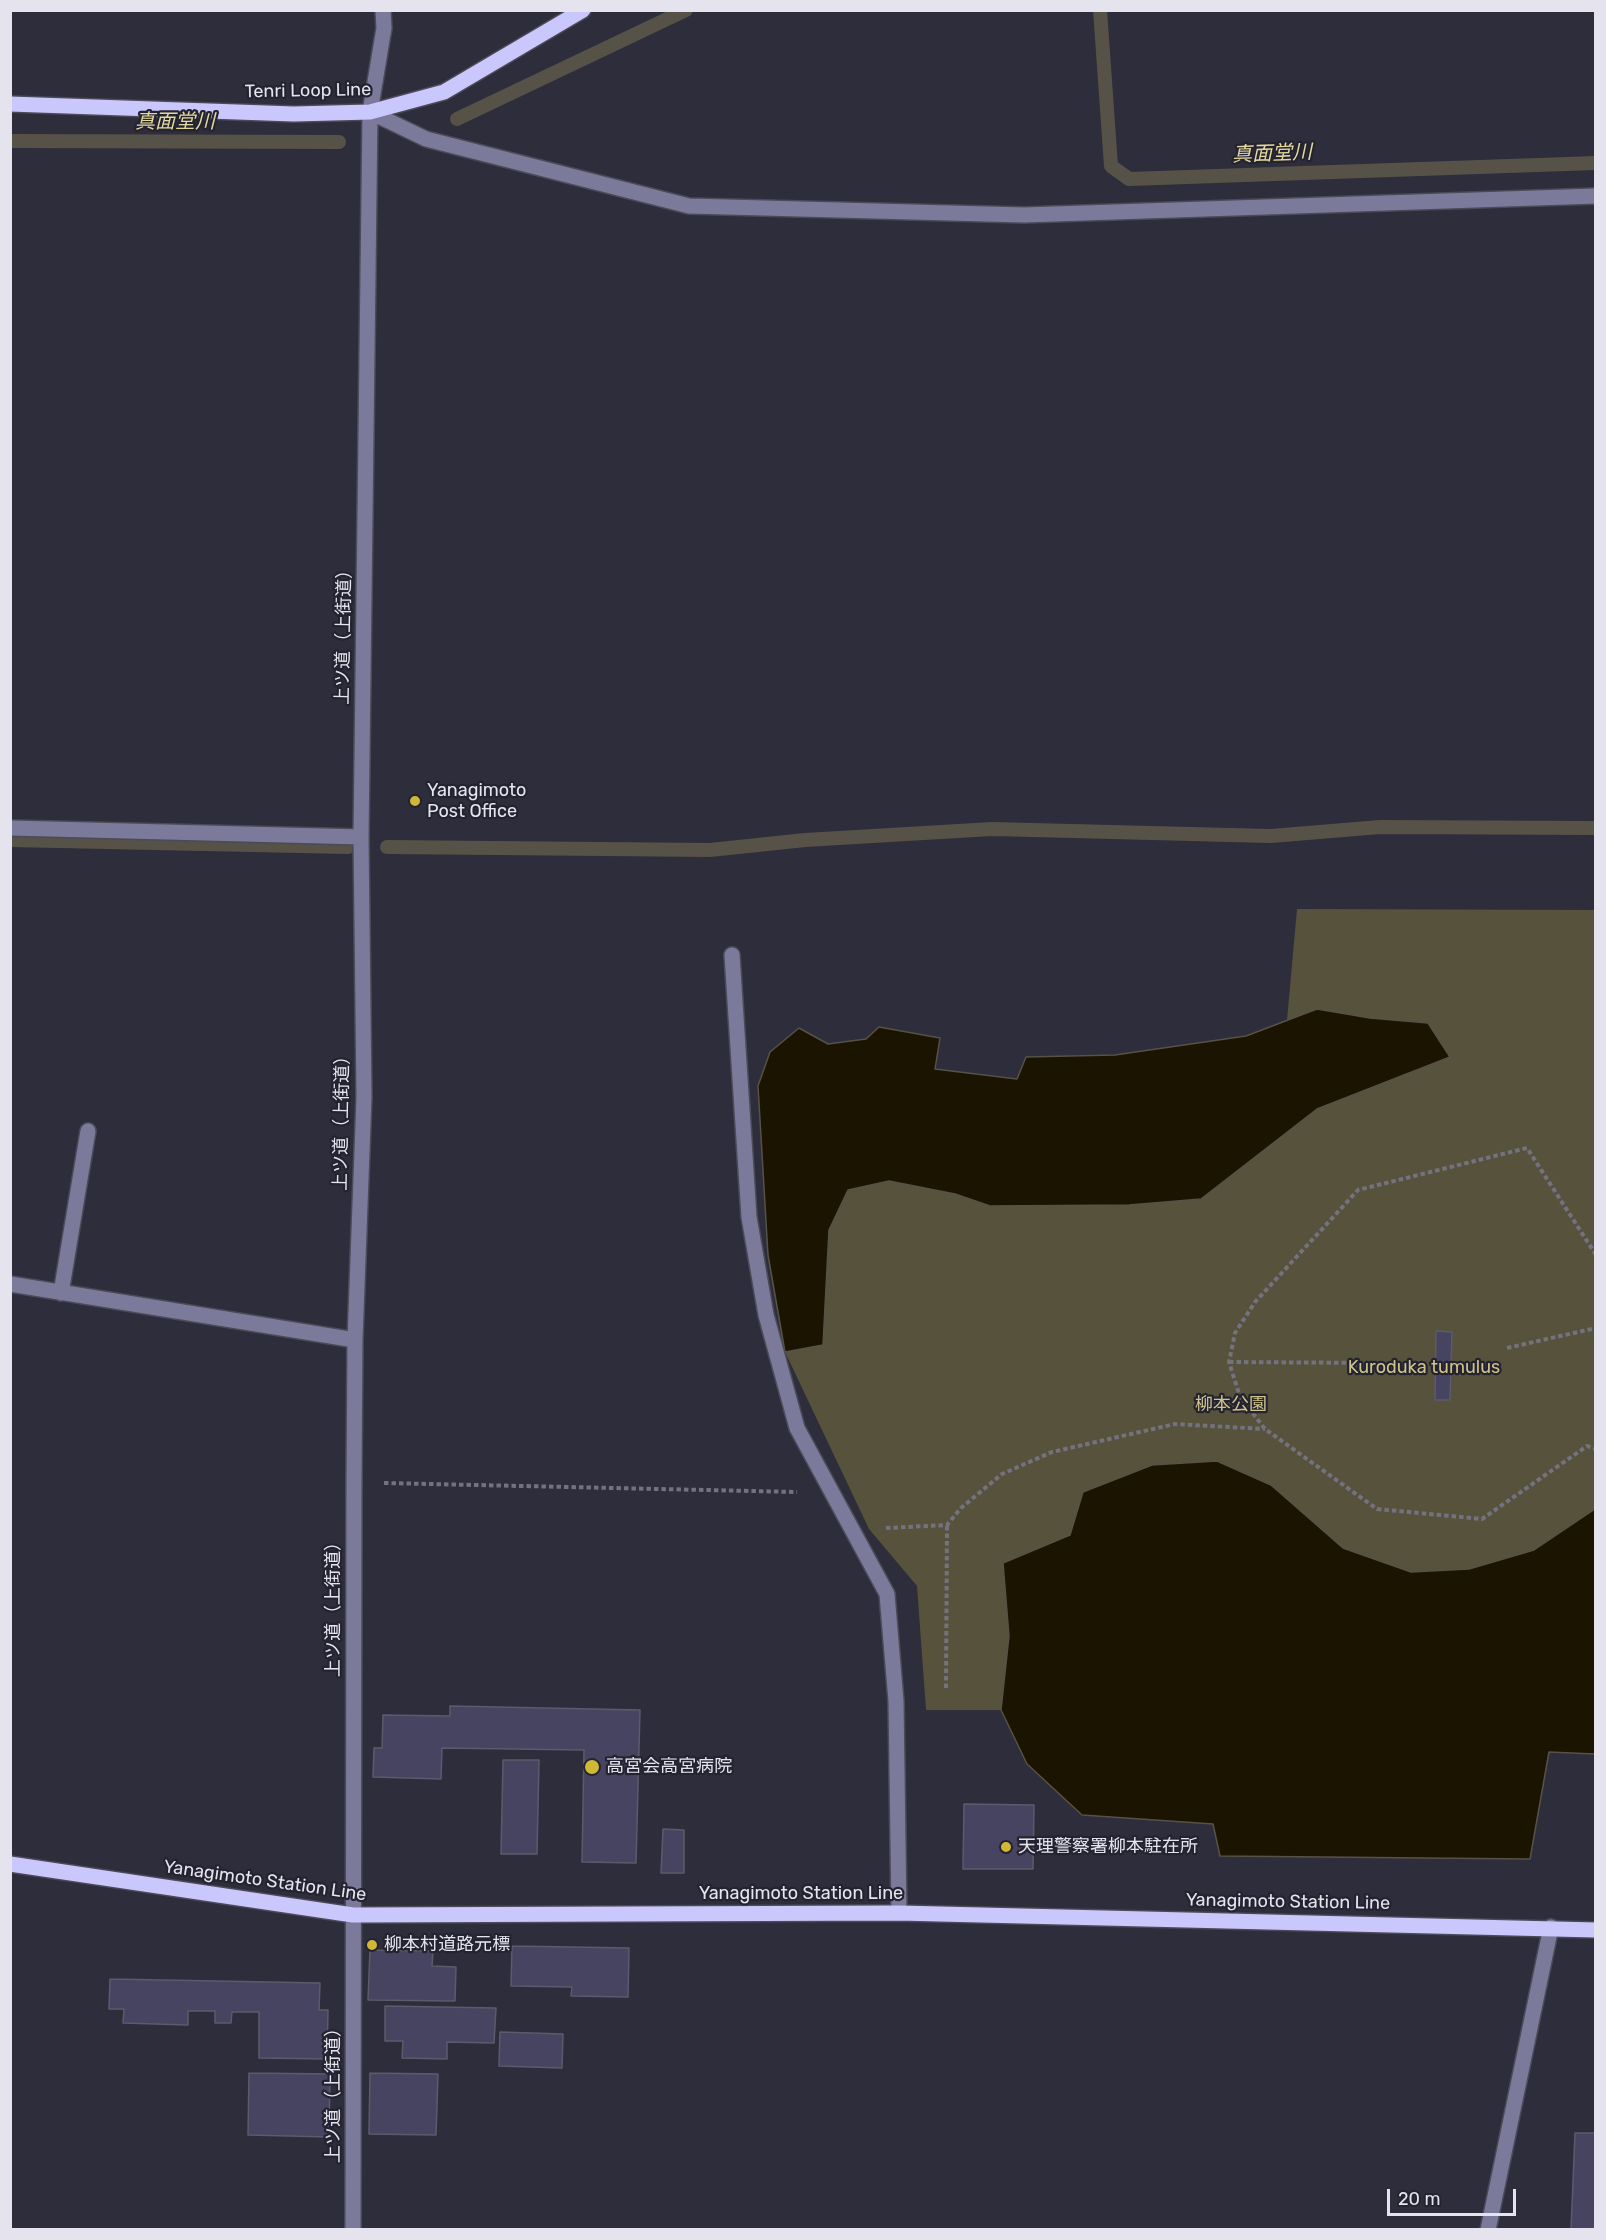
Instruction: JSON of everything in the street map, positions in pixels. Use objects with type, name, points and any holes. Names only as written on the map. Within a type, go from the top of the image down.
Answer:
[{"type":"main road","name":"Tenri Loop Line","points":[[10,104],[294,114],[370,112],[444,92],[583,10]]},
{"type":"main road","name":"Yanagimoto Station Line","points":[[10,1864],[353,1915],[899,1913],[1551,1927],[1596,1930]]},
{"type":"street","name":"上ツ道（上街道）","points":[[353,2229],[355,1340],[364,1097],[361,837],[370,112],[384,28],[383,10]]},
{"type":"street","points":[[370,112],[426,139],[689,206],[1024,215],[1596,196]]},
{"type":"street","points":[[10,828],[361,837]]},
{"type":"street","points":[[732,955],[749,1217],[764,1304],[796,1428],[887,1594],[896,1701],[899,1913]]},
{"type":"street","points":[[61,1293],[88,1131]]},
{"type":"street","points":[[10,1284],[355,1340]]},
{"type":"street","points":[[1488,2229],[1551,1927]]},
{"type":"path","points":[[1596,1255],[1527,1149],[1358,1190],[1255,1302],[1235,1334],[1229,1362],[1240,1397],[1265,1429],[1377,1509],[1482,1518],[1587,1446],[1596,1449]]},
{"type":"path","points":[[1507,1348],[1596,1328]]},
{"type":"path","points":[[1229,1362],[1381,1363]]},
{"type":"path","points":[[946,1688],[947,1525],[961,1508],[1002,1474],[1052,1452],[1174,1424],[1265,1429]]},
{"type":"path","points":[[354,1482],[832,1493]]},
{"type":"path","points":[[884,1528],[902,1525],[947,1525]]},
{"type":"green space","name":"柳本公園","points":[[1297,909],[1595,910],[1595,1754],[1549,1752],[1530,1859],[1220,1856],[1213,1824],[1082,1815],[1027,1764],[1001,1710],[926,1710],[917,1586],[869,1529],[785,1352],[768,1255],[758,1086],[770,1052],[799,1028],[828,1044],[866,1039],[879,1027],[940,1038],[935,1069],[1017,1079],[1026,1057],[1115,1055],[1246,1036],[1287,1020]]},
{"type":"shaded area","points":[[1317,1009],[1370,1018],[1428,1023],[1450,1057],[1317,1109],[1201,1199],[1129,1205],[990,1206],[955,1194],[889,1181],[848,1190],[829,1230],[823,1345],[785,1352],[768,1255],[758,1086],[770,1052],[799,1028],[828,1044],[866,1039],[879,1027],[940,1038],[935,1069],[1017,1079],[1026,1057],[1115,1055],[1246,1036]]},
{"type":"shaded area","points":[[1217,1461],[1271,1485],[1343,1548],[1411,1572],[1469,1569],[1534,1550],[1595,1509],[1595,1754],[1549,1752],[1530,1859],[1220,1856],[1213,1824],[1082,1815],[1027,1764],[1001,1710],[1009,1636],[1003,1563],[1070,1535],[1083,1492],[1152,1465]]},
{"type":"building","points":[[1436,1331],[1452,1332],[1450,1400],[1435,1400]]},
{"type":"building","points":[[450,1706],[640,1710],[636,1863],[582,1862],[584,1750],[442,1748],[441,1779],[373,1777],[374,1748],[382,1748],[383,1715],[450,1716]]},
{"type":"building","points":[[503,1760],[539,1760],[537,1854],[501,1854]]},
{"type":"building","points":[[964,1804],[1034,1805],[1033,1869],[963,1869]]},
{"type":"building","points":[[663,1829],[684,1830],[684,1873],[661,1873]]},
{"type":"building","points":[[512,1946],[629,1948],[628,1997],[571,1996],[572,1987],[511,1986]]},
{"type":"building","points":[[370,1950],[433,1951],[432,1966],[456,1967],[455,2001],[368,2000]]},
{"type":"building","points":[[110,1979],[320,1983],[319,2010],[328,2010],[327,2059],[259,2058],[259,2012],[232,2012],[231,2023],[215,2023],[215,2011],[188,2011],[188,2025],[123,2023],[124,2009],[109,2009]]},
{"type":"building","points":[[385,2006],[496,2008],[494,2043],[447,2042],[447,2059],[402,2058],[403,2041],[385,2041]]},
{"type":"building","points":[[500,2032],[563,2034],[562,2068],[499,2066]]},
{"type":"building","points":[[249,2073],[330,2074],[329,2137],[248,2135]]},
{"type":"building","points":[[370,2073],[438,2074],[436,2135],[369,2134]]},
{"type":"building","points":[[1575,2133],[1596,2133],[1596,2230],[1571,2230]]},
{"type":"waterway","name":"真面堂川","points":[[457,119],[686,10]]},
{"type":"waterway","name":"真面堂川","points":[[1100,10],[1111,166],[1129,179],[1596,163]]},
{"type":"waterway","name":"真面堂川","points":[[10,141],[339,142]]},
{"type":"waterway","points":[[387,847],[710,850],[805,840],[992,829],[1271,836],[1380,827],[1596,828]]},
{"type":"waterway","points":[[10,840],[348,847]]},
{"type":"place","name":"Yanagimoto Post Office","points":[[415,801]]},
{"type":"place","name":"高宮会高宮病院","points":[[592,1767]]},
{"type":"place","name":"天理警察署柳本駐在所","points":[[1006,1847]]},
{"type":"place","name":"柳本村道路元標","points":[[372,1945]]},
{"type":"park label","name":"Kuroduka tumulus","points":[[1424,1368]]}]
